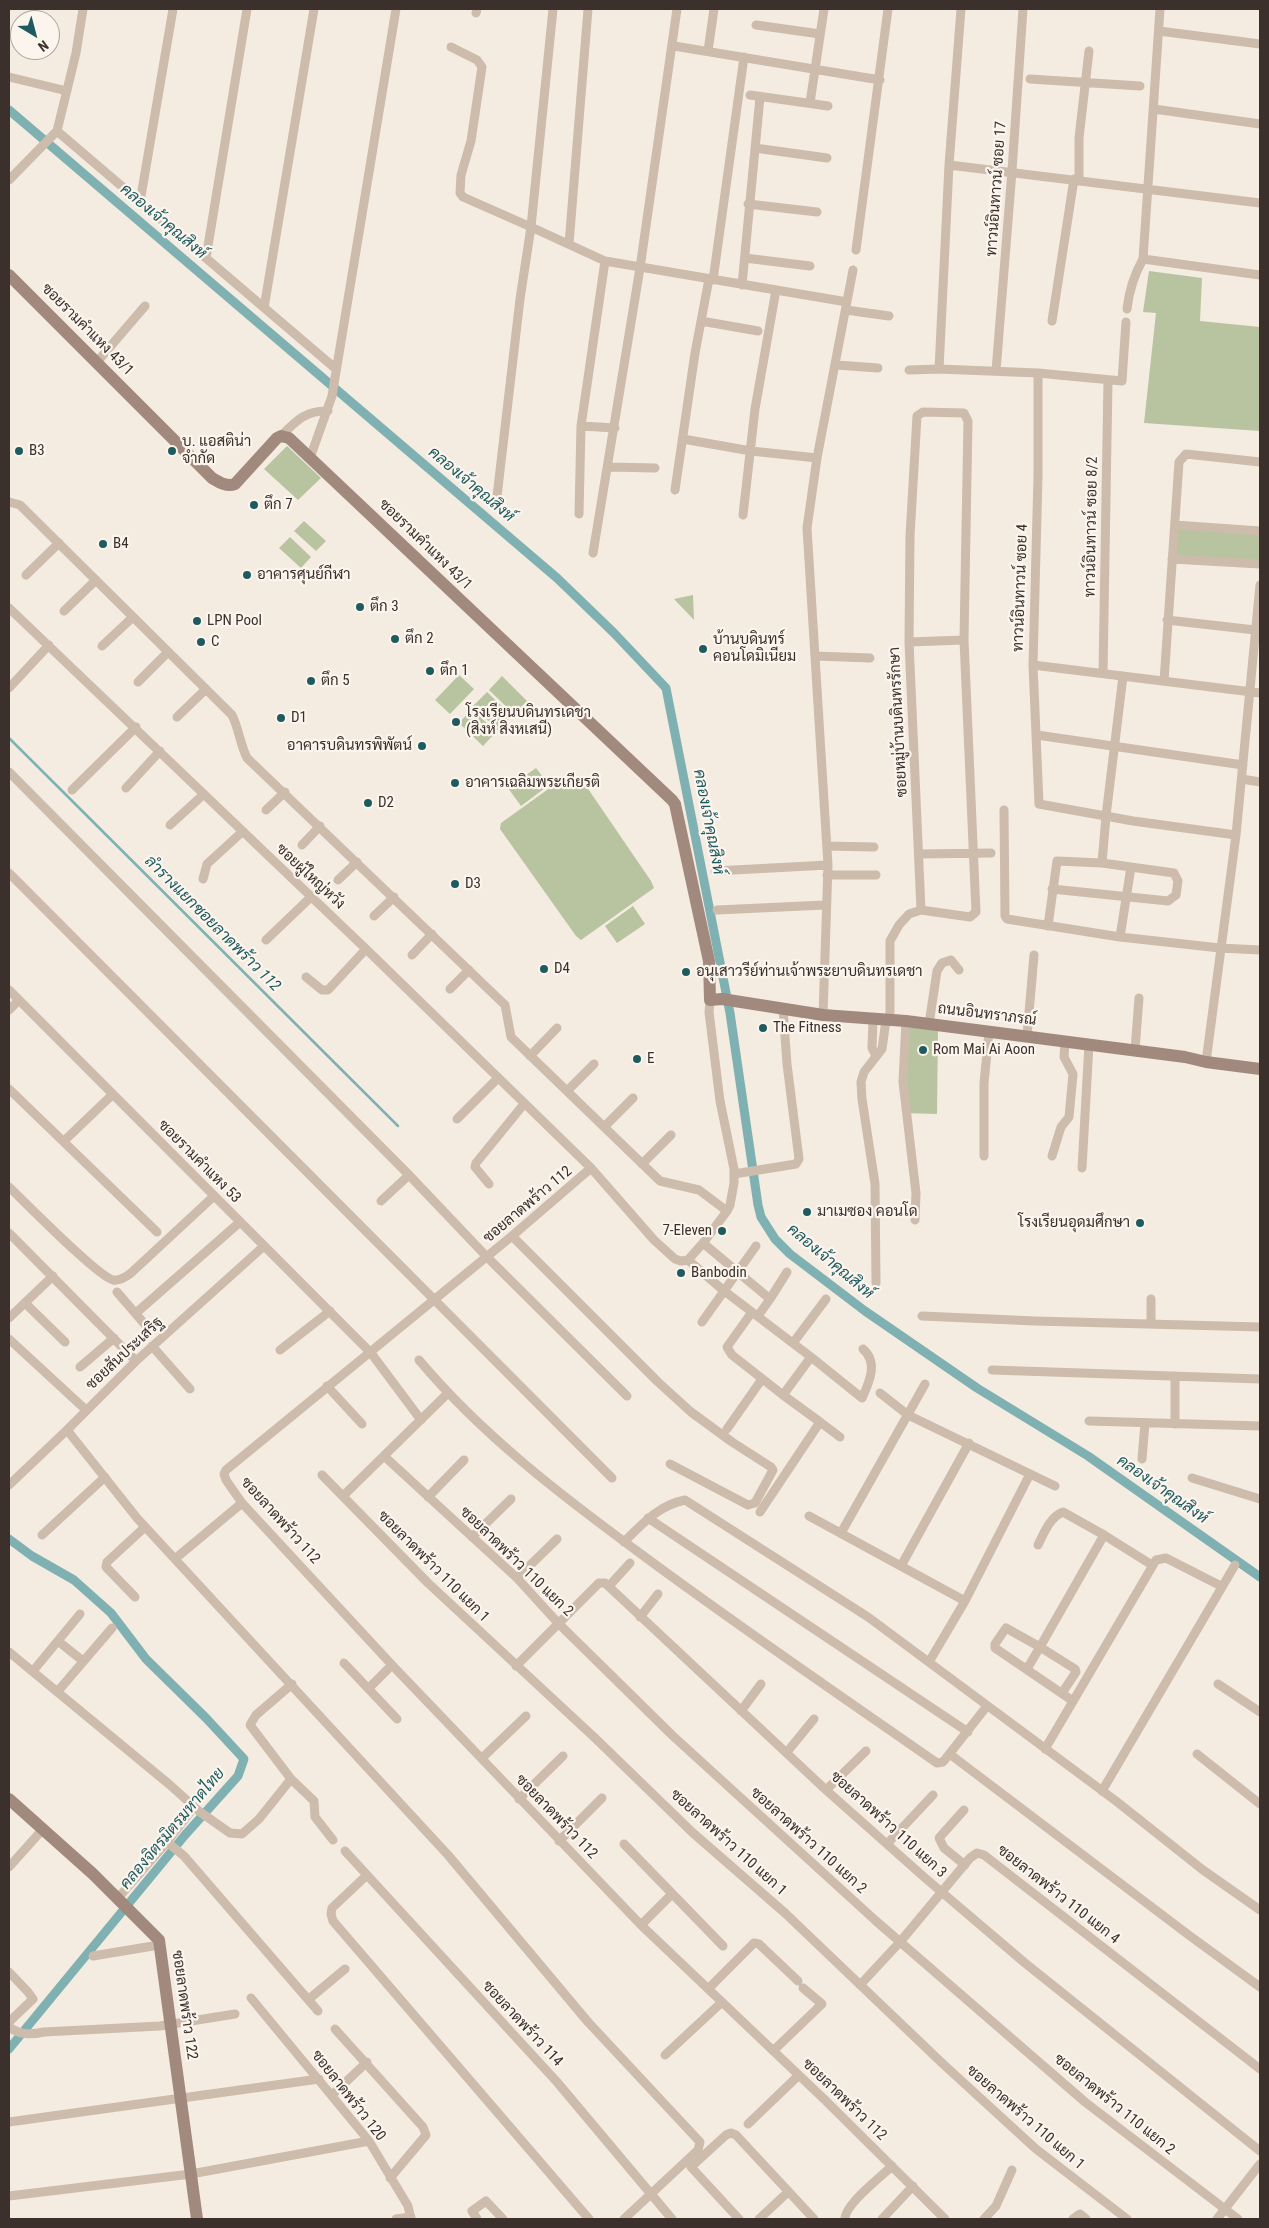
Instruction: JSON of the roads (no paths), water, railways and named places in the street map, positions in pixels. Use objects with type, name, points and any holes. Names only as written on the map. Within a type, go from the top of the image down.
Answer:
[{"type":"street","points":[[9,180],[54,133],[67,91],[83,9]]},
{"type":"street","points":[[140,202],[174,9]]},
{"type":"street","points":[[206,258],[248,9]]},
{"type":"street","points":[[264,308],[314,9]]},
{"type":"street","points":[[310,458],[332,396],[396,9]]},
{"type":"street","points":[[496,505],[515,338],[531,227],[553,9]]},
{"type":"street","points":[[569,244],[588,9]]},
{"type":"street","points":[[593,553],[609,467],[674,46],[678,9]]},
{"type":"street","points":[[708,51],[714,9]]},
{"type":"street","points":[[810,103],[824,9]]},
{"type":"street","points":[[856,250],[888,9]]},
{"type":"street","points":[[939,369],[949,164],[961,9]]},
{"type":"street","name":"ทาวน์อินทาวน์ ซอย 17","points":[[996,371],[1023,9]]},
{"type":"street","points":[[1128,309],[1129,294],[1135,273],[1143,259],[1160,9]]},
{"type":"street","points":[[756,25],[820,34]]},
{"type":"street","points":[[1159,30],[1260,44]]},
{"type":"street","points":[[674,46],[880,80]]},
{"type":"street","points":[[451,47],[477,60],[482,67],[471,141],[461,175],[460,193],[463,197],[605,261],[776,290],[890,316]]},
{"type":"street","points":[[1052,321],[1076,179],[1088,51]]},
{"type":"street","points":[[675,490],[701,321],[711,279],[744,57]]},
{"type":"street","points":[[9,77],[67,91]]},
{"type":"street","points":[[1030,79],[1140,86]]},
{"type":"street","points":[[750,95],[828,106]]},
{"type":"street","points":[[742,285],[748,204],[760,97]]},
{"type":"street","points":[[1154,109],[1260,124]]},
{"type":"street","points":[[54,133],[140,202],[336,369]]},
{"type":"street","points":[[755,148],[827,158]]},
{"type":"street","points":[[949,164],[1260,203]]},
{"type":"street","points":[[748,204],[817,212]]},
{"type":"street","points":[[745,258],[810,266]]},
{"type":"street","points":[[1143,259],[1260,275]]},
{"type":"street","points":[[579,514],[581,426],[605,261]]},
{"type":"street","points":[[823,1015],[825,905],[828,870],[807,528],[817,458],[853,270]]},
{"type":"street","name":"ซอยรามคำแหง 43/1","points":[[9,277],[212,478],[226,485],[235,484],[271,443],[281,436],[289,438],[672,800],[675,804],[716,999]]},
{"type":"street","points":[[743,515],[755,409],[776,290]]},
{"type":"street","points":[[96,362],[145,306]]},
{"type":"street","points":[[701,321],[758,331]]},
{"type":"street","points":[[909,370],[939,369],[1038,373],[1122,381],[1126,322]]},
{"type":"street","points":[[836,365],[878,368]]},
{"type":"street","name":"ทาวน์อินทาวน์ ซอย 4","points":[[1038,373],[1038,477],[1033,665],[1039,804],[1106,816]]},
{"type":"street","name":"ทาวน์อินทาวน์ ซอย 8/2","points":[[1103,673],[1108,381]]},
{"type":"street","points":[[281,436],[302,416],[311,412],[328,411]]},
{"type":"street","name":"ซอยหมู่บ้านบดินทรรักษา","points":[[921,910],[909,642],[910,536],[917,416],[923,412],[964,413],[967,416],[964,640]]},
{"type":"street","points":[[581,426],[615,428]]},
{"type":"street","points":[[683,439],[751,451],[817,458]]},
{"type":"street","points":[[1164,681],[1179,462],[1186,454],[1260,462]]},
{"type":"street","points":[[609,467],[655,468]]},
{"type":"street","points":[[9,502],[20,505],[232,715],[237,725],[240,743],[247,758],[285,792],[505,1005],[511,1037],[530,1056],[660,1181],[698,1190],[727,1211]]},
{"type":"street","points":[[1175,525],[1260,531]]},
{"type":"street","points":[[26,575],[59,543]]},
{"type":"street","points":[[1172,559],[1260,564]]},
{"type":"street","points":[[64,611],[96,580]]},
{"type":"street","points":[[1206,1062],[1236,836],[1260,586]]},
{"type":"street","name":"ซอยผู้ใหญ่หวัง","points":[[9,608],[136,727],[242,832],[366,949],[591,1168]]},
{"type":"street","points":[[102,646],[133,617]]},
{"type":"street","points":[[1167,620],[1255,630]]},
{"type":"street","points":[[876,1283],[875,1184],[861,1082],[864,1072],[882,1049],[888,1020],[890,941],[899,925],[909,914],[921,910],[970,916],[976,912],[964,640],[909,642]]},
{"type":"street","points":[[9,688],[49,645]]},
{"type":"street","points":[[138,682],[168,652]]},
{"type":"street","points":[[815,656],[870,658]]},
{"type":"street","points":[[1033,665],[1260,693]]},
{"type":"street","points":[[1102,863],[1123,676]]},
{"type":"street","points":[[177,718],[206,689]]},
{"type":"street","points":[[72,790],[136,727]]},
{"type":"street","points":[[1037,735],[1243,765]]},
{"type":"street","points":[[126,788],[160,751]]},
{"type":"street","points":[[9,772],[409,1175],[487,1257],[627,1396]]},
{"type":"street","points":[[1242,779],[1260,782]]},
{"type":"street","points":[[266,810],[285,792]]},
{"type":"street","points":[[170,825],[204,794]]},
{"type":"street","points":[[1004,810],[1005,916],[1011,921],[1120,937],[1220,948],[1260,950]]},
{"type":"street","points":[[1106,816],[1236,836]]},
{"type":"street","points":[[302,845],[320,826]]},
{"type":"street","points":[[204,879],[207,864],[242,832]]},
{"type":"street","points":[[827,846],[874,847]]},
{"type":"street","points":[[919,854],[991,853]]},
{"type":"street","points":[[1048,926],[1052,889],[1056,863],[1059,859],[1174,873],[1178,881],[1176,895],[1168,901],[1052,889]]},
{"type":"street","points":[[338,880],[357,862]]},
{"type":"street","points":[[1120,937],[1131,867]]},
{"type":"street","points":[[715,871],[828,870],[876,875]]},
{"type":"street","points":[[9,873],[612,1478]]},
{"type":"street","points":[[266,940],[310,897]]},
{"type":"street","points":[[374,916],[394,898]]},
{"type":"street","points":[[717,910],[825,905]]},
{"type":"street","points":[[412,955],[432,934]]},
{"type":"street","points":[[306,977],[322,990],[328,990],[366,949]]},
{"type":"street","points":[[1027,1036],[1034,955]]},
{"type":"street","points":[[929,1024],[937,971],[942,963],[951,960],[959,970]]},
{"type":"street","points":[[450,989],[469,970]]},
{"type":"street","name":"ซอยรามคำแหง 53","points":[[9,990],[371,1353],[421,1420]]},
{"type":"street","points":[[1135,1050],[1139,998]]},
{"type":"street","points":[[688,1260],[727,1211],[730,1205],[734,1174],[720,1101],[709,1012],[716,999]]},
{"type":"street","name":"ถนนอินทราภรณ์","points":[[716,999],[823,1015],[906,1021],[1027,1036],[1260,1069]]},
{"type":"street","points":[[9,1010],[19,1000]]},
{"type":"street","points":[[734,1174],[796,1164],[799,1160],[787,1064],[783,1009]]},
{"type":"street","points":[[873,1018],[872,1048],[876,1056]]},
{"type":"street","points":[[906,1021],[903,1082],[916,1193],[915,1220]]},
{"type":"street","points":[[530,1056],[557,1028]]},
{"type":"street","points":[[984,1156],[984,1083],[989,1032]]},
{"type":"street","points":[[1052,1156],[1061,1127],[1069,1117],[1073,1074],[1064,1057],[1065,1041]]},
{"type":"street","points":[[1082,1168],[1089,1044]]},
{"type":"street","points":[[567,1091],[594,1064]]},
{"type":"street","points":[[457,1119],[498,1078]]},
{"type":"street","points":[[9,1089],[157,1232]]},
{"type":"street","points":[[64,1141],[112,1095]]},
{"type":"street","points":[[604,1127],[633,1098]]},
{"type":"street","points":[[489,1184],[475,1167],[476,1163],[524,1104]]},
{"type":"street","points":[[642,1164],[670,1135]]},
{"type":"street","name":"ซอยลาดพร้าว 112","points":[[862,1349],[870,1356],[872,1363],[870,1376],[862,1398],[811,1356],[723,1290],[688,1260],[675,1259],[654,1240],[591,1168],[371,1353],[327,1386],[226,1470],[224,1474],[242,1503],[392,1665],[482,1758],[519,1800],[641,1925],[914,2186],[943,2219]]},
{"type":"street","points":[[381,1201],[409,1175]]},
{"type":"street","points":[[9,1187],[95,1269],[112,1280],[120,1280],[131,1273],[214,1196]]},
{"type":"street","points":[[136,1313],[240,1222]]},
{"type":"street","points":[[9,1233],[136,1361]]},
{"type":"street","points":[[512,1236],[658,1382],[691,1412],[773,1470],[755,1503],[748,1505],[670,1464]]},
{"type":"street","points":[[703,1243],[770,1299]]},
{"type":"street","name":"ซอยสันประเสริฐ","points":[[9,1485],[152,1346],[264,1246]]},
{"type":"street","points":[[702,1322],[756,1246]]},
{"type":"street","points":[[786,1272],[770,1299],[727,1348],[732,1355],[762,1379],[840,1437]]},
{"type":"street","points":[[9,1318],[53,1276]]},
{"type":"street","points":[[117,1292],[148,1328]]},
{"type":"street","points":[[792,1343],[826,1299]]},
{"type":"street","points":[[1150,1323],[1151,1299]]},
{"type":"street","points":[[25,1303],[65,1342]]},
{"type":"street","points":[[280,1350],[330,1311]]},
{"type":"street","points":[[922,1316],[1260,1327]]},
{"type":"street","points":[[80,1367],[114,1338]]},
{"type":"street","points":[[9,1339],[86,1410]]},
{"type":"street","points":[[152,1346],[190,1389]]},
{"type":"street","points":[[783,1394],[811,1356]]},
{"type":"street","points":[[419,1360],[447,1394],[509,1449],[624,1542],[710,1605],[937,1763],[944,1762],[987,1706]]},
{"type":"street","points":[[992,1370],[1260,1379]]},
{"type":"street","points":[[1175,1376],[1176,1424]]},
{"type":"street","points":[[727,1429],[762,1379]]},
{"type":"street","points":[[841,1532],[925,1384]]},
{"type":"street","points":[[327,1386],[362,1424]]},
{"type":"street","points":[[880,1393],[908,1415],[1055,1486]]},
{"type":"street","points":[[343,1496],[447,1394]]},
{"type":"street","points":[[1089,1421],[1260,1426]]},
{"type":"street","points":[[760,1512],[820,1422]]},
{"type":"street","points":[[1142,1459],[1145,1423]]},
{"type":"street","points":[[67,1430],[145,1527],[176,1558],[448,1855],[588,2022],[700,2142],[698,2150],[688,2164]]},
{"type":"street","points":[[901,1566],[969,1443]]},
{"type":"street","name":"ซอยลาดพร้าว 110 แยก 2","points":[[384,1456],[517,1578],[558,1623],[673,1736],[900,1942],[1085,2102],[1238,2219]]},
{"type":"street","points":[[428,1497],[464,1460]]},
{"type":"street","points":[[929,1662],[965,1601],[1030,1474]]},
{"type":"street","name":"ซอยลาดพร้าว 110 แยก 1","points":[[322,1475],[428,1583],[595,1738],[693,1834],[785,1913],[942,2064],[1036,2149],[1127,2219]]},
{"type":"street","points":[[42,1535],[105,1477]]},
{"type":"street","points":[[1192,1478],[1260,1499]]},
{"type":"street","points":[[472,1537],[511,1499]]},
{"type":"street","points":[[624,1542],[648,1518],[666,1506],[685,1500],[753,1545],[807,1576],[929,1662],[1102,1791],[1203,1870],[1260,1910]]},
{"type":"street","points":[[176,1558],[242,1503]]},
{"type":"street","points":[[1038,1544],[1050,1522],[1057,1514],[1063,1512],[1152,1564]]},
{"type":"street","points":[[809,1516],[965,1601]]},
{"type":"street","points":[[648,1518],[750,1584],[968,1732]]},
{"type":"street","points":[[135,1597],[106,1567],[108,1562],[145,1527]]},
{"type":"street","points":[[1027,1669],[1104,1535]]},
{"type":"street","points":[[517,1578],[557,1539]]},
{"type":"street","points":[[1045,1749],[1152,1564],[1159,1558],[1166,1558],[1221,1586]]},
{"type":"street","points":[[516,1666],[599,1584],[605,1583],[609,1586],[630,1563]]},
{"type":"street","points":[[1102,1791],[1180,1662],[1221,1586],[1235,1565]]},
{"type":"street","name":"ซอยลาดพร้าว 110 แยก 3","points":[[609,1586],[826,1790],[887,1844],[1026,1963],[1260,2151]]},
{"type":"street","points":[[640,1617],[658,1594]]},
{"type":"street","points":[[33,1671],[80,1614]]},
{"type":"street","points":[[58,1691],[112,1628]]},
{"type":"street","points":[[1062,1693],[1076,1670],[1006,1628],[995,1644],[995,1648],[1073,1701]]},
{"type":"street","points":[[58,1640],[82,1661]]},
{"type":"street","points":[[9,1652],[58,1691],[197,1810],[230,1833],[242,1834],[259,1819],[291,1779]]},
{"type":"street","points":[[344,1662],[397,1719]]},
{"type":"street","points":[[369,1688],[392,1665]]},
{"type":"street","points":[[292,1684],[256,1715],[250,1725],[291,1779],[314,1801],[317,1821],[333,1840]]},
{"type":"street","points":[[741,1711],[761,1684]]},
{"type":"street","points":[[1218,1684],[1260,1712]]},
{"type":"street","points":[[482,1758],[526,1716]]},
{"type":"street","points":[[787,1752],[814,1719]]},
{"type":"street","points":[[826,1790],[866,1751]]},
{"type":"street","points":[[1196,1754],[1260,1804]]},
{"type":"street","points":[[950,1755],[1260,1987]]},
{"type":"street","points":[[519,1800],[563,1756]]},
{"type":"street","points":[[887,1844],[933,1796]]},
{"type":"street","points":[[559,1841],[602,1798]]},
{"type":"street","name":"ซอยลาดพร้าว 122","points":[[9,1799],[126,1905],[159,1940],[197,2219]]},
{"type":"street","points":[[126,1905],[169,1844],[197,1810]]},
{"type":"street","points":[[964,1810],[939,1838],[944,1848],[965,1865]]},
{"type":"street","points":[[9,1867],[44,1829]]},
{"type":"street","points":[[169,1844],[184,1856],[318,2011]]},
{"type":"street","points":[[624,1844],[722,1946]]},
{"type":"street","name":"ซอยลาดพร้าว 114","points":[[345,1852],[557,2082],[672,2219]]},
{"type":"street","name":"ซอยลาดพร้าว 110 แยก 4","points":[[860,1985],[977,1853],[984,1855],[1260,2069]]},
{"type":"street","points":[[367,1876],[332,1908],[333,1921],[589,2219]]},
{"type":"street","points":[[641,1925],[672,1894]]},
{"type":"street","points":[[708,1989],[754,1944],[759,1944],[822,2004],[773,2051]]},
{"type":"street","points":[[94,1956],[159,1945]]},
{"type":"street","points":[[309,1999],[345,1969]]},
{"type":"street","points":[[9,1972],[33,1999],[9,2022]]},
{"type":"street","name":"ซอยลาดพร้าว 120","points":[[251,1998],[369,2141],[408,2206],[411,2218]]},
{"type":"street","points":[[665,2055],[722,2002]]},
{"type":"street","points":[[9,2027],[18,2033],[33,2035],[170,2024],[235,2014]]},
{"type":"street","points":[[336,2029],[423,2127],[426,2135],[390,2178]]},
{"type":"street","points":[[332,2095],[367,2062]]},
{"type":"street","points":[[748,2124],[799,2075]]},
{"type":"street","points":[[9,2122],[319,2079]]},
{"type":"street","points":[[624,2219],[688,2164],[726,2135],[733,2133],[814,2219]]},
{"type":"street","points":[[9,2196],[191,2174],[369,2141]]},
{"type":"street","points":[[688,2164],[739,2219]]},
{"type":"street","points":[[1217,2219],[1260,2164]]},
{"type":"street","points":[[845,2219],[847,2210],[892,2166]]},
{"type":"street","points":[[984,2219],[996,2206],[1012,2170]]},
{"type":"street","points":[[882,2219],[914,2186]]},
{"type":"street","points":[[760,2219],[788,2192]]},
{"type":"street","points":[[477,2219],[472,2211],[486,2201],[503,2219]]},
{"type":"street","points":[[1073,2219],[1080,2214],[1086,2219]]},
{"type":"street","points":[[396,2219],[411,2218]]},
{"type":"waterway","name":"คลองเจ้าคุณสิงห์","points":[[9,110],[557,578],[614,633],[666,688],[730,1013],[758,1205],[761,1217],[775,1239],[790,1254],[865,1311],[977,1388],[1088,1456],[1260,1577]]},
{"type":"waterway","name":"ลำรางแยกซอยลาดพร้าว 112","points":[[9,738],[398,1126]]},
{"type":"waterway","name":"คลองจิตรมิตรมหาดไทย","points":[[9,1539],[32,1556],[74,1580],[111,1613],[146,1659],[206,1718],[244,1759],[238,1776],[185,1835],[9,2049]]},
{"type":"place","name":"B3","points":[[19,451]]},
{"type":"place","name":"บ. แอสติน่า จำกัด","points":[[172,451]]},
{"type":"place","name":"ตึก 7","points":[[254,505]]},
{"type":"place","name":"B4","points":[[103,544]]},
{"type":"place","name":"อาคารศุนย์กีฬา","points":[[247,575]]},
{"type":"place","name":"ตึก 3","points":[[360,607]]},
{"type":"place","name":"LPN Pool","points":[[197,621]]},
{"type":"place","name":"ตึก 2","points":[[395,639]]},
{"type":"place","name":"C","points":[[201,642]]},
{"type":"place","name":"บ้านบดินทร์ คอนโดมิเนียม","points":[[703,649]]},
{"type":"place","name":"ตึก 1","points":[[430,671]]},
{"type":"place","name":"ตึก 5","points":[[311,681]]},
{"type":"place","name":"D1","points":[[281,718]]},
{"type":"place","name":"โรงเรียนบดินทรเดชา (สิงห์ สิงหเสนี)","points":[[456,722]]},
{"type":"place","name":"อาคารบดินทรพิพัตน์","points":[[422,746]]},
{"type":"place","name":"อาคารเฉลิมพระเกียรติ","points":[[455,783]]},
{"type":"place","name":"D2","points":[[368,803]]},
{"type":"place","name":"D3","points":[[455,884]]},
{"type":"place","name":"D4","points":[[544,969]]},
{"type":"place","name":"อนุเสาวรีย์ท่านเจ้าพระยาบดินทรเดชา","points":[[686,972]]},
{"type":"place","name":"The Fitness","points":[[763,1028]]},
{"type":"place","name":"Rom Mai Ai Aoon","points":[[923,1050]]},
{"type":"place","name":"E","points":[[637,1059]]},
{"type":"place","name":"มาเมซอง คอนโด","points":[[807,1212]]},
{"type":"place","name":"โรงเรียนอุดมศึกษา","points":[[1140,1223]]},
{"type":"place","name":"7-Eleven","points":[[722,1231]]},
{"type":"place","name":"Banbodin","points":[[681,1273]]}]
